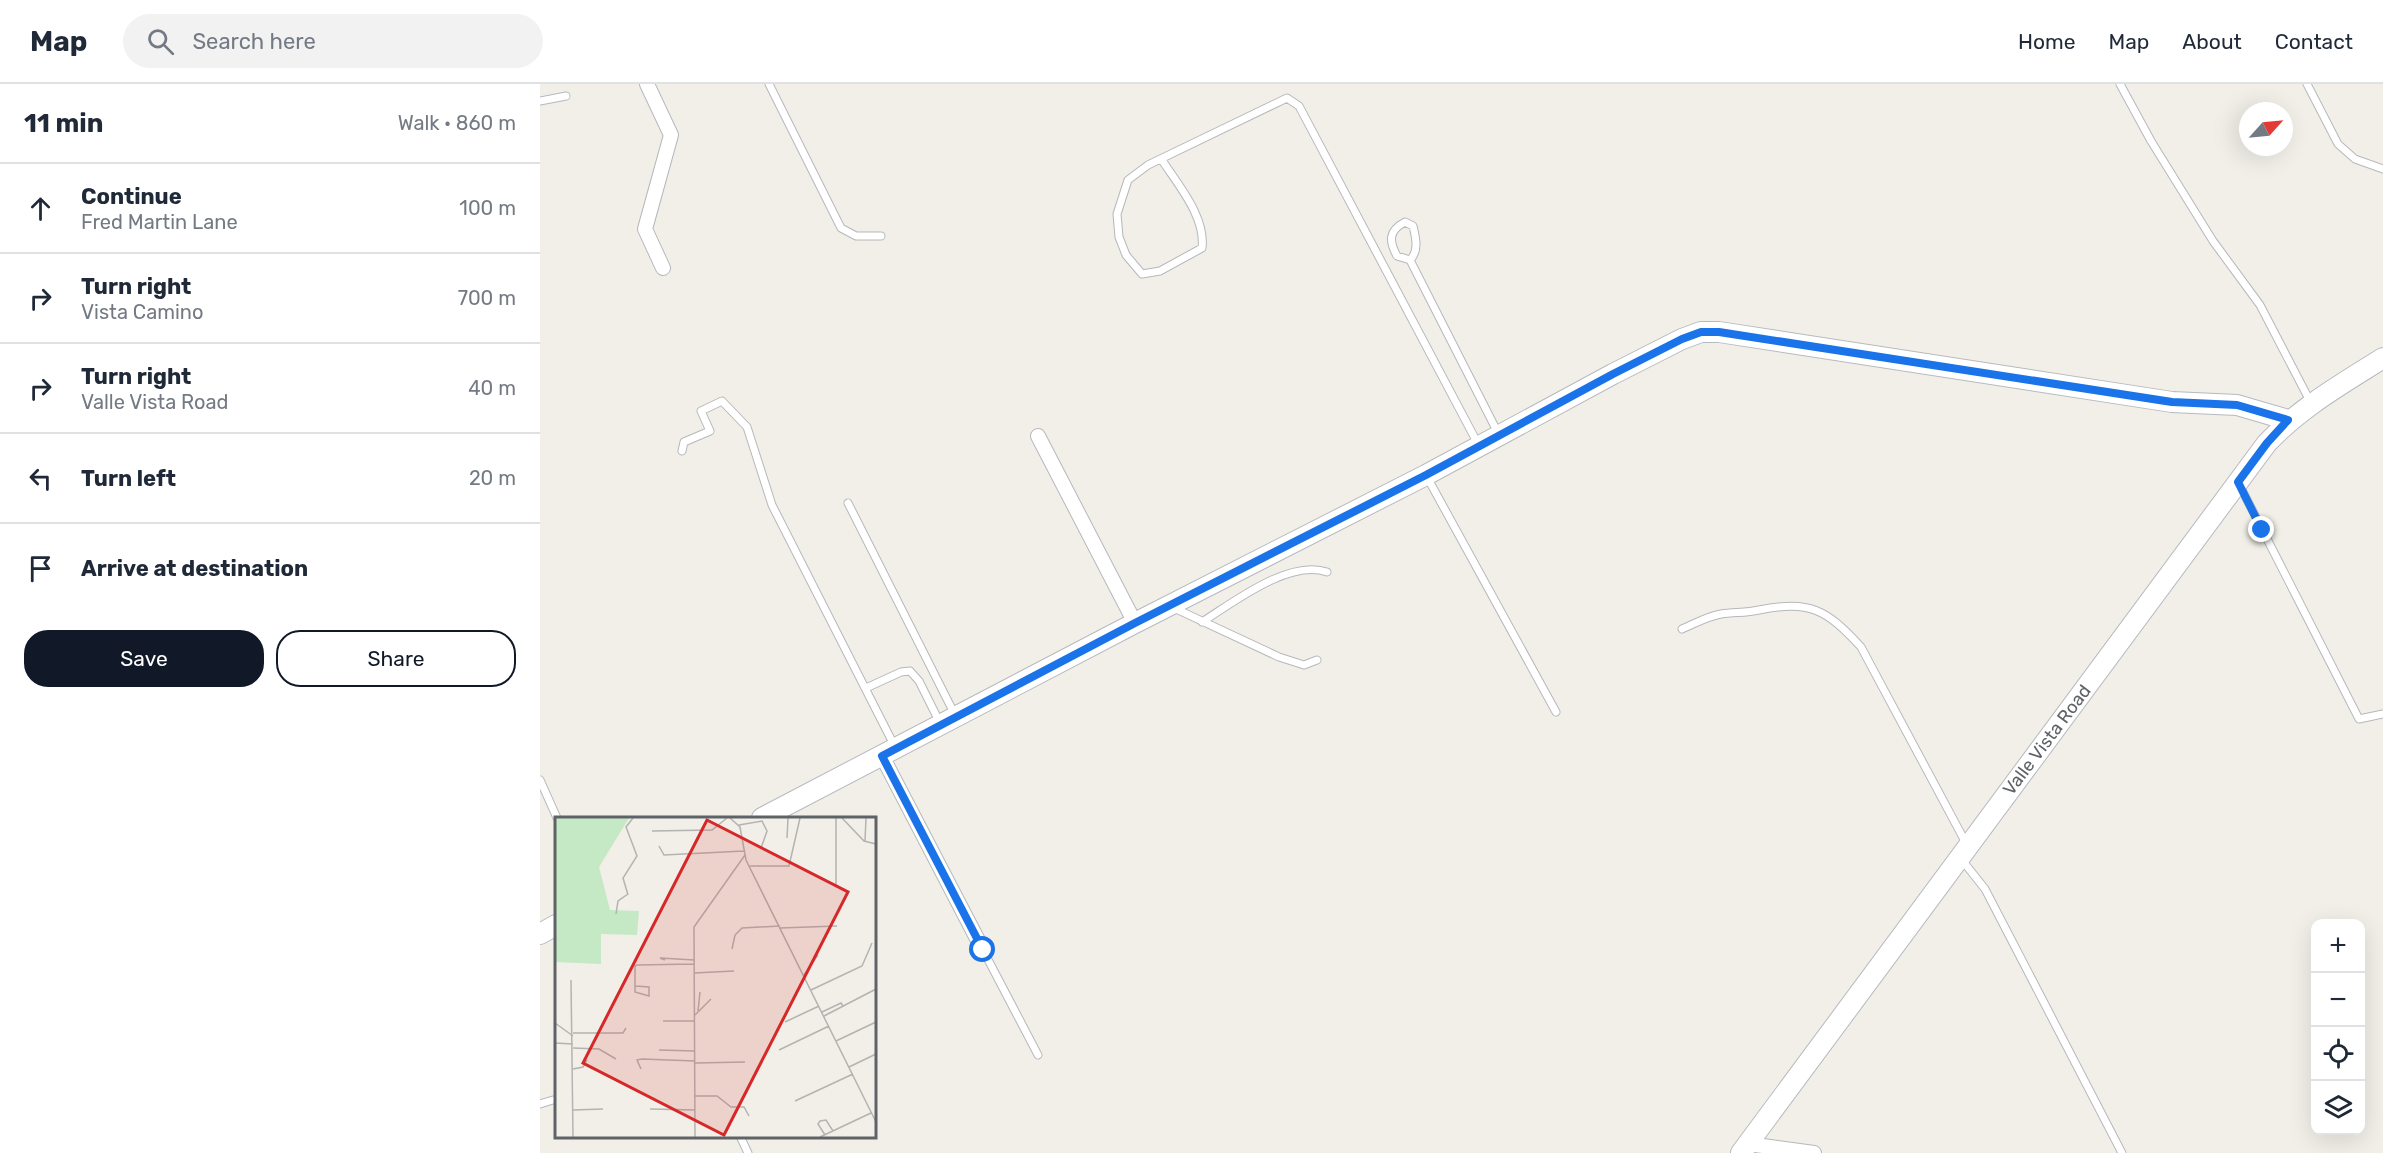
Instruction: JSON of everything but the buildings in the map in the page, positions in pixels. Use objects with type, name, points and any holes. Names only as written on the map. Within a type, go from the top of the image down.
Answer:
[{"type":"street","points":[[647,84],[671,135],[666,160],[645,229],[663,268]]},
{"type":"street","points":[[766,817],[1135,623],[1426,475],[1613,374],[1701,332],[1719,332],[2172,402],[2237,405],[2288,420]]},
{"type":"street","name":"Valle Vista Road","points":[[1745,1148],[2267,443],[2288,420],[2311,403],[2383,358]]},
{"type":"street","points":[[1038,436],[1135,623]]},
{"type":"street","points":[[889,753],[983,950]]},
{"type":"street","points":[[540,934],[555,926]]},
{"type":"street","points":[[1745,1148],[1814,1153]]},
{"type":"lane","points":[[769,84],[842,228],[856,236],[881,236]]},
{"type":"lane","points":[[2120,84],[2151,141],[2214,241],[2260,305],[2311,403]]},
{"type":"lane","points":[[2307,84],[2338,144],[2355,159],[2383,169]]},
{"type":"lane","points":[[540,101],[566,96]]},
{"type":"lane","points":[[1162,160],[1196,216],[1204,237],[1202,248],[1160,271],[1143,274],[1126,255],[1119,237],[1117,214],[1128,180],[1148,165],[1287,98],[1299,106],[1479,447]]},
{"type":"lane","points":[[1410,260],[1416,248],[1415,236],[1413,226],[1405,222],[1395,228],[1390,236],[1391,245],[1397,256],[1410,260],[1460,362],[1500,436]]},
{"type":"lane","points":[[682,451],[684,442],[710,431],[700,411],[722,400],[747,427],[772,505],[866,688],[889,753]]},
{"type":"lane","points":[[1426,475],[1556,712]]},
{"type":"lane","points":[[2238,482],[2360,719],[2383,714]]},
{"type":"lane","points":[[848,503],[948,721]]},
{"type":"lane","points":[[1202,622],[1276,579],[1301,570],[1328,572]]},
{"type":"lane","points":[[1682,629],[1719,614],[1758,611],[1780,605],[1821,611],[1841,626],[1861,647],[1964,852],[1986,889],[2122,1153]]},
{"type":"lane","points":[[1169,606],[1279,657],[1304,664],[1317,660]]},
{"type":"lane","points":[[866,688],[901,672],[910,671],[948,721]]},
{"type":"lane","points":[[540,780],[556,817]]},
{"type":"lane","points":[[983,950],[1038,1055]]},
{"type":"lane","points":[[540,1104],[553,1100]]},
{"type":"lane","points":[[740,1138],[748,1153]]},
{"type":"route","points":[[983,950],[882,756],[1135,623],[1426,475],[1613,374],[1682,339],[1701,332],[1719,332],[2172,402],[2237,405],[2288,420],[2267,443],[2238,482],[2262,530]]}]
